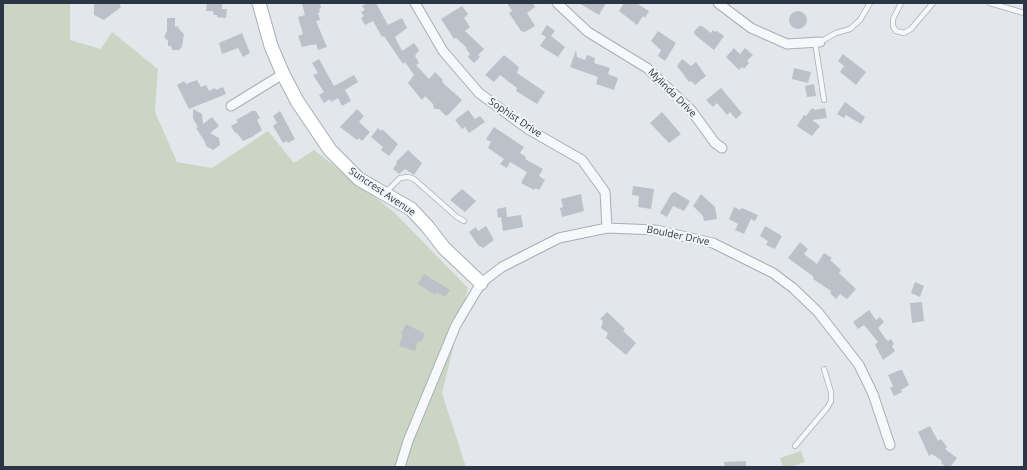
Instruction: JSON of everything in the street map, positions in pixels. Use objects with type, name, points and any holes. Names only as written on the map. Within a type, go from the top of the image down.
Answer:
[{"type":"street","name":"Suncrest Avenue","points":[[259,3],[271,46],[283,74],[297,101],[330,150],[359,179],[410,209],[427,226],[444,248],[482,283]]},
{"type":"street","name":"Sophist Drive","points":[[416,3],[442,51],[479,93],[528,129],[582,160],[605,192],[607,228]]},
{"type":"street","name":"Mylinda Drive","points":[[557,3],[588,32],[647,68],[691,110],[715,143],[722,148]]},
{"type":"street","points":[[718,3],[751,28],[787,44],[817,42]]},
{"type":"street","points":[[231,106],[283,74]]},
{"type":"street","name":"Boulder Drive","points":[[400,467],[411,434],[456,325],[482,283],[502,267],[559,238],[607,228],[656,230],[712,243],[773,273],[793,288],[818,312],[859,364],[873,394],[890,445]]},
{"type":"lane","points":[[824,100],[817,42],[850,28],[860,20],[870,3]]},
{"type":"lane","points":[[901,3],[893,19],[892,26],[896,31],[904,33],[911,29],[933,3]]},
{"type":"lane","points":[[990,3],[1024,13]]},
{"type":"lane","points":[[384,194],[400,178],[408,177],[414,179],[457,217],[464,221]]},
{"type":"lane","points":[[795,446],[827,408],[831,401],[831,392],[824,369]]},
{"type":"green space","points":[[3,3],[70,3],[70,40],[101,49],[112,32],[158,69],[155,112],[177,162],[212,168],[268,131],[294,163],[314,150],[394,212],[468,288],[442,393],[466,467],[3,467]]},
{"type":"green space","points":[[801,451],[805,462],[791,467],[783,467],[780,458]]},
{"type":"building","points":[[94,3],[119,3],[121,7],[104,20],[94,15]]},
{"type":"building","points":[[207,3],[222,3],[222,9],[227,9],[226,18],[217,17],[217,15],[214,15],[213,11],[206,11]]},
{"type":"building","points":[[320,3],[321,8],[319,9],[320,12],[318,13],[320,20],[316,21],[327,47],[318,50],[316,44],[302,47],[298,36],[303,34],[298,17],[305,15],[302,4]]},
{"type":"building","points":[[368,3],[376,3],[388,25],[402,18],[407,28],[395,37],[402,51],[414,43],[419,50],[415,56],[419,63],[416,65],[429,79],[435,72],[443,80],[442,82],[462,100],[449,114],[446,116],[439,109],[434,109],[433,104],[425,96],[422,100],[408,83],[414,75],[405,62],[403,64],[384,36],[382,37],[373,21],[365,25],[361,18],[364,16],[361,12],[365,10],[362,6]]},
{"type":"building","points":[[507,3],[533,3],[535,7],[527,13],[535,26],[525,32],[521,31],[509,13],[512,11]]},
{"type":"building","points":[[579,3],[606,3],[599,15]]},
{"type":"building","points":[[624,3],[636,3],[649,11],[645,18],[643,16],[637,25],[619,11]]},
{"type":"building","points":[[462,6],[468,14],[464,18],[470,27],[465,31],[484,49],[478,55],[480,57],[474,63],[468,57],[470,54],[466,49],[467,48],[456,38],[454,39],[441,19]]},
{"type":"building","points":[[794,11],[802,11],[807,16],[805,27],[802,29],[794,29],[789,24],[789,16]]},
{"type":"building","points":[[167,18],[175,18],[175,27],[178,26],[184,34],[182,47],[179,50],[172,50],[171,46],[168,46],[168,41],[164,37],[167,31]]},
{"type":"building","points":[[547,25],[555,31],[551,36],[565,47],[558,57],[540,46],[546,37],[541,34]]},
{"type":"building","points":[[699,26],[702,26],[711,33],[713,30],[715,32],[717,31],[724,36],[714,50],[695,35],[694,32]]},
{"type":"building","points":[[658,31],[676,43],[665,61],[658,56],[661,50],[651,41]]},
{"type":"building","points":[[242,33],[250,53],[243,57],[238,48],[222,54],[219,43]]},
{"type":"building","points":[[734,48],[740,54],[745,48],[753,55],[747,61],[749,63],[744,69],[742,67],[739,70],[726,57]]},
{"type":"building","points":[[576,50],[577,57],[585,60],[587,55],[595,58],[594,63],[610,68],[608,74],[618,78],[614,90],[596,84],[598,77],[570,67]]},
{"type":"building","points":[[843,54],[866,72],[856,85],[840,72],[844,66],[838,61]]},
{"type":"building","points":[[504,55],[519,67],[517,73],[545,92],[537,104],[516,91],[517,88],[500,75],[494,82],[485,75]]},
{"type":"building","points":[[319,59],[334,86],[354,75],[358,82],[345,90],[351,101],[342,106],[338,98],[331,102],[330,99],[324,103],[319,95],[324,92],[313,75],[318,73],[312,63]]},
{"type":"building","points":[[682,59],[691,66],[696,62],[706,76],[695,85],[691,81],[689,82],[677,66]]},
{"type":"building","points":[[794,68],[811,72],[808,83],[792,79]]},
{"type":"building","points":[[197,80],[201,87],[206,85],[209,91],[215,88],[216,90],[223,87],[226,94],[189,109],[177,85],[184,81],[186,84]]},
{"type":"building","points":[[814,84],[816,96],[807,97],[805,86]]},
{"type":"building","points":[[721,88],[742,113],[736,119],[730,112],[727,115],[717,103],[713,107],[706,100]]},
{"type":"building","points":[[845,102],[865,117],[861,124],[846,115],[844,118],[837,114]]},
{"type":"building","points":[[812,108],[815,110],[825,108],[827,118],[812,120],[820,126],[812,136],[797,126],[804,115],[806,116]]},
{"type":"building","points":[[193,109],[202,114],[203,124],[212,117],[219,126],[210,133],[219,138],[220,145],[213,150],[206,146],[196,128],[198,127],[193,119]]},
{"type":"building","points":[[357,109],[364,116],[359,122],[370,132],[362,141],[359,138],[357,140],[340,127]]},
{"type":"building","points":[[468,110],[475,119],[480,116],[485,122],[469,133],[465,127],[462,129],[455,120]]},
{"type":"building","points":[[252,111],[256,111],[260,118],[257,120],[262,130],[243,141],[236,132],[235,133],[231,126],[238,122],[236,120]]},
{"type":"building","points":[[280,111],[295,139],[288,143],[287,141],[283,143],[273,126],[277,123],[273,116]]},
{"type":"building","points":[[662,112],[681,134],[669,143],[650,123]]},
{"type":"building","points":[[494,127],[524,147],[520,153],[526,157],[525,159],[543,169],[539,176],[545,180],[539,190],[535,188],[534,190],[521,183],[527,172],[510,162],[507,168],[500,164],[504,159],[488,148],[491,142],[486,139]]},
{"type":"building","points":[[378,128],[381,131],[382,129],[398,144],[389,156],[381,150],[383,147],[371,137]]},
{"type":"building","points":[[408,150],[422,163],[414,175],[405,169],[399,174],[393,169],[397,163],[396,162]]},
{"type":"building","points":[[633,186],[654,189],[651,209],[638,207],[639,196],[632,195]]},
{"type":"building","points":[[462,189],[476,201],[465,212],[450,200]]},
{"type":"building","points":[[675,192],[690,201],[684,211],[673,206],[667,217],[660,213],[672,193]]},
{"type":"building","points":[[581,194],[584,211],[562,217],[560,208],[563,207],[561,199]]},
{"type":"building","points":[[701,194],[715,207],[717,219],[704,221],[703,216],[693,206]]},
{"type":"building","points":[[506,207],[507,217],[521,215],[523,227],[503,231],[501,217],[498,218],[497,209]]},
{"type":"building","points":[[734,207],[740,210],[742,208],[758,215],[755,221],[751,219],[744,234],[735,230],[738,224],[729,219]]},
{"type":"building","points":[[486,226],[494,240],[483,248],[478,245],[469,232],[476,227],[478,231]]},
{"type":"building","points":[[765,226],[782,236],[775,249],[766,245],[768,241],[760,236]]},
{"type":"building","points":[[800,242],[808,249],[804,254],[817,264],[824,253],[832,258],[830,260],[841,270],[839,273],[856,289],[847,299],[840,294],[836,299],[830,293],[831,291],[813,279],[814,277],[788,258]]},
{"type":"building","points":[[424,274],[450,290],[445,297],[436,292],[435,295],[418,284]]},
{"type":"building","points":[[915,282],[924,286],[920,297],[911,293]]},
{"type":"building","points":[[922,302],[924,321],[912,323],[910,303]]},
{"type":"building","points":[[869,310],[876,320],[880,317],[884,322],[878,328],[888,341],[891,339],[894,344],[892,346],[895,351],[883,360],[875,345],[878,342],[864,325],[858,329],[853,322]]},
{"type":"building","points":[[607,312],[625,329],[623,331],[636,343],[626,355],[606,338],[608,333],[601,328],[603,321],[600,319]]},
{"type":"building","points":[[406,324],[425,334],[421,342],[418,340],[415,351],[399,346],[403,335],[401,334]]},
{"type":"building","points":[[902,370],[909,385],[901,390],[902,392],[894,396],[890,388],[893,386],[888,375]]},
{"type":"building","points":[[930,426],[938,441],[941,439],[947,447],[945,449],[957,458],[950,467],[946,467],[941,463],[942,461],[932,454],[929,456],[918,432]]},
{"type":"building","points":[[746,461],[746,467],[725,467],[724,462]]}]
